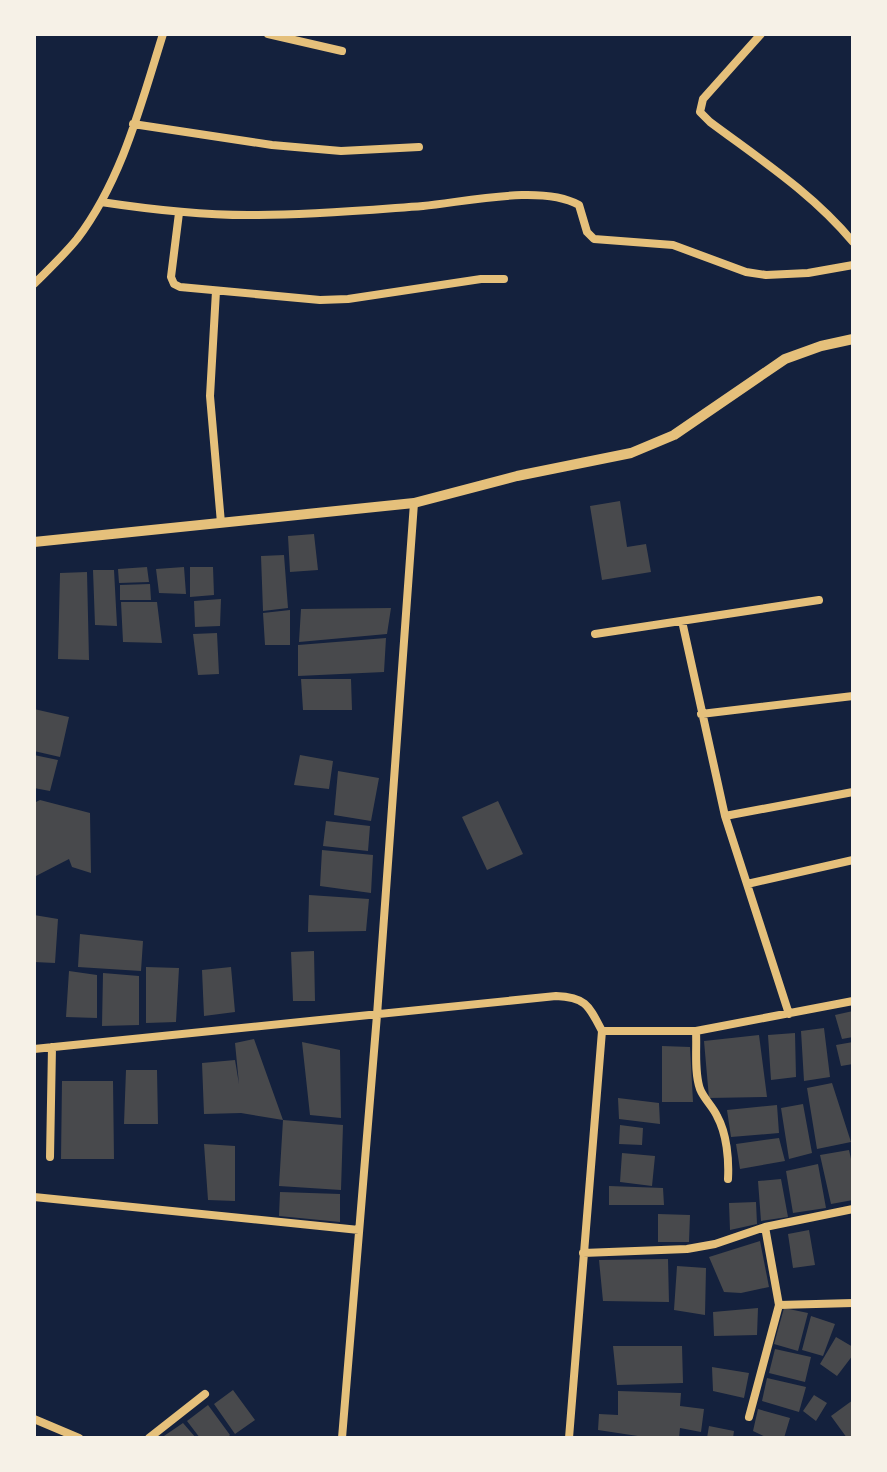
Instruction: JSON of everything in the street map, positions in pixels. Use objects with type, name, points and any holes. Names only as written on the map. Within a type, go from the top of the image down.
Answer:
[{"type":"street","points":[[34,284],[76,240],[101,202],[117,170],[163,34]]},
{"type":"street","points":[[268,34],[342,51]]},
{"type":"street","points":[[761,34],[703,99],[700,112],[798,186],[853,242]]},
{"type":"street","points":[[133,124],[272,145],[341,151],[419,147]]},
{"type":"street","points":[[101,202],[179,213],[258,215],[545,197],[579,205],[587,232],[594,239],[673,245],[746,272],[766,275],[808,273],[853,265]]},
{"type":"street","points":[[179,213],[172,281],[180,287],[286,298],[348,299],[481,279],[504,279]]},
{"type":"street","points":[[216,291],[210,396],[221,523]]},
{"type":"street","points":[[34,542],[414,503],[517,476],[631,453],[674,435],[785,359],[853,339]]},
{"type":"street","points":[[342,1438],[377,1015],[414,503]]},
{"type":"street","points":[[595,634],[819,600]]},
{"type":"street","points":[[682,621],[725,816],[789,1014]]},
{"type":"street","points":[[701,714],[853,696]]},
{"type":"street","points":[[725,816],[853,792]]},
{"type":"street","points":[[747,884],[853,860]]},
{"type":"street","points":[[34,1049],[570,996],[590,1007],[602,1031],[569,1438]]},
{"type":"street","points":[[602,1031],[696,1031],[853,1001]]},
{"type":"street","points":[[696,1031],[700,1090],[719,1118],[728,1161],[728,1179]]},
{"type":"street","points":[[50,1157],[52,1047]]},
{"type":"street","points":[[34,1197],[359,1230]]},
{"type":"street","points":[[583,1253],[687,1249],[715,1244],[765,1227],[853,1209]]},
{"type":"street","points":[[749,1417],[779,1305],[765,1227]]},
{"type":"street","points":[[779,1305],[853,1303]]},
{"type":"street","points":[[149,1438],[205,1394]]},
{"type":"street","points":[[34,1419],[79,1438]]},
{"type":"building","points":[[620,501],[627,547],[646,544],[651,572],[602,580],[590,506]]},
{"type":"building","points":[[314,534],[318,570],[290,572],[288,536]]},
{"type":"building","points":[[284,555],[288,608],[263,611],[261,556]]},
{"type":"building","points":[[147,567],[149,582],[119,583],[118,569]]},
{"type":"building","points":[[184,567],[186,594],[159,593],[156,569]]},
{"type":"building","points":[[190,567],[213,567],[214,595],[190,597]]},
{"type":"building","points":[[93,570],[114,570],[117,626],[95,625]]},
{"type":"building","points":[[87,572],[89,660],[58,659],[60,573]]},
{"type":"building","points":[[150,584],[151,600],[120,600],[120,585]]},
{"type":"building","points":[[221,599],[220,626],[195,627],[194,601]]},
{"type":"building","points":[[121,602],[157,602],[162,643],[123,642]]},
{"type":"building","points":[[391,608],[387,634],[299,642],[301,609]]},
{"type":"building","points":[[290,610],[290,645],[265,645],[263,613]]},
{"type":"building","points":[[217,633],[219,674],[198,675],[193,634]]},
{"type":"building","points":[[386,638],[384,672],[298,676],[298,645]]},
{"type":"building","points":[[301,679],[351,679],[352,710],[303,710]]},
{"type":"building","points":[[34,709],[69,717],[60,757],[34,751]]},
{"type":"building","points":[[34,755],[58,760],[50,791],[34,788]]},
{"type":"building","points":[[300,755],[333,761],[329,789],[294,785]]},
{"type":"building","points":[[338,771],[379,778],[371,821],[334,815]]},
{"type":"building","points":[[40,800],[90,813],[91,873],[72,867],[69,859],[34,877],[34,803]]},
{"type":"building","points":[[498,801],[523,854],[487,870],[462,817]]},
{"type":"building","points":[[326,821],[370,826],[368,851],[323,846]]},
{"type":"building","points":[[322,850],[373,855],[371,893],[320,886]]},
{"type":"building","points":[[309,895],[369,899],[366,931],[308,932]]},
{"type":"building","points":[[34,915],[58,919],[55,963],[34,962]]},
{"type":"building","points":[[80,934],[143,941],[141,971],[78,967]]},
{"type":"building","points":[[314,951],[315,1001],[293,1001],[291,952]]},
{"type":"building","points":[[146,967],[179,968],[176,1022],[146,1023]]},
{"type":"building","points":[[231,967],[235,1012],[204,1016],[202,970]]},
{"type":"building","points":[[69,971],[97,975],[97,1018],[66,1017]]},
{"type":"building","points":[[103,973],[139,976],[139,1025],[102,1026]]},
{"type":"building","points":[[853,1011],[853,1037],[842,1039],[835,1015]]},
{"type":"building","points":[[824,1028],[830,1077],[804,1081],[801,1031]]},
{"type":"building","points":[[795,1033],[796,1077],[771,1080],[768,1035]]},
{"type":"building","points":[[759,1035],[767,1097],[709,1098],[704,1041]]},
{"type":"building","points":[[254,1039],[283,1120],[241,1113],[204,1114],[202,1063],[235,1060],[239,1084],[235,1043]]},
{"type":"building","points":[[302,1042],[340,1050],[341,1118],[310,1115]]},
{"type":"building","points":[[853,1042],[853,1064],[841,1066],[836,1045]]},
{"type":"building","points":[[662,1046],[690,1047],[693,1102],[662,1102]]},
{"type":"building","points":[[126,1070],[157,1070],[158,1124],[124,1124]]},
{"type":"building","points":[[62,1081],[113,1081],[114,1159],[61,1159]]},
{"type":"building","points":[[832,1083],[851,1142],[817,1149],[807,1088]]},
{"type":"building","points":[[618,1098],[659,1103],[660,1124],[619,1119]]},
{"type":"building","points":[[803,1104],[812,1153],[789,1159],[781,1108]]},
{"type":"building","points":[[777,1105],[779,1133],[731,1137],[727,1110]]},
{"type":"building","points":[[283,1120],[343,1125],[341,1190],[279,1186]]},
{"type":"building","points":[[620,1125],[643,1128],[642,1145],[619,1144]]},
{"type":"building","points":[[779,1138],[785,1161],[740,1169],[736,1144]]},
{"type":"building","points":[[204,1144],[235,1146],[235,1201],[208,1200]]},
{"type":"building","points":[[849,1150],[853,1168],[853,1200],[831,1204],[820,1155]]},
{"type":"building","points":[[622,1153],[655,1156],[652,1186],[620,1182]]},
{"type":"building","points":[[818,1164],[826,1208],[793,1213],[786,1171]]},
{"type":"building","points":[[781,1179],[788,1217],[761,1221],[758,1181]]},
{"type":"building","points":[[609,1186],[663,1188],[664,1205],[609,1205]]},
{"type":"building","points":[[280,1192],[340,1194],[340,1222],[279,1216]]},
{"type":"building","points":[[756,1202],[757,1224],[730,1230],[729,1203]]},
{"type":"building","points":[[658,1214],[690,1215],[689,1242],[658,1242]]},
{"type":"building","points":[[809,1230],[815,1265],[793,1268],[788,1234]]},
{"type":"building","points":[[760,1241],[769,1287],[741,1293],[724,1292],[709,1257]]},
{"type":"building","points":[[668,1259],[669,1302],[603,1301],[599,1260]]},
{"type":"building","points":[[677,1266],[706,1268],[705,1315],[674,1310]]},
{"type":"building","points":[[758,1308],[757,1335],[714,1336],[713,1312]]},
{"type":"building","points":[[784,1308],[808,1313],[798,1351],[774,1344]]},
{"type":"building","points":[[811,1316],[835,1324],[823,1356],[802,1350]]},
{"type":"building","points":[[836,1337],[853,1347],[853,1355],[837,1376],[820,1364]]},
{"type":"building","points":[[613,1346],[682,1346],[683,1383],[617,1385]]},
{"type":"building","points":[[775,1349],[811,1357],[805,1382],[769,1373]]},
{"type":"building","points":[[712,1367],[749,1373],[744,1398],[713,1391]]},
{"type":"building","points":[[767,1378],[806,1387],[799,1412],[762,1401]]},
{"type":"building","points":[[233,1390],[255,1420],[235,1434],[214,1404]]},
{"type":"building","points":[[618,1391],[681,1393],[680,1406],[704,1409],[701,1432],[680,1428],[679,1438],[651,1438],[598,1430],[599,1414],[618,1415]]},
{"type":"building","points":[[814,1395],[827,1403],[816,1421],[803,1411]]},
{"type":"building","points":[[853,1400],[853,1438],[847,1438],[831,1416]]},
{"type":"building","points":[[208,1405],[230,1435],[227,1438],[200,1438],[187,1421]]},
{"type":"building","points":[[758,1409],[790,1418],[784,1438],[768,1438],[753,1431]]},
{"type":"building","points":[[183,1423],[196,1438],[161,1438]]},
{"type":"building","points":[[709,1426],[734,1431],[733,1438],[707,1438]]}]
